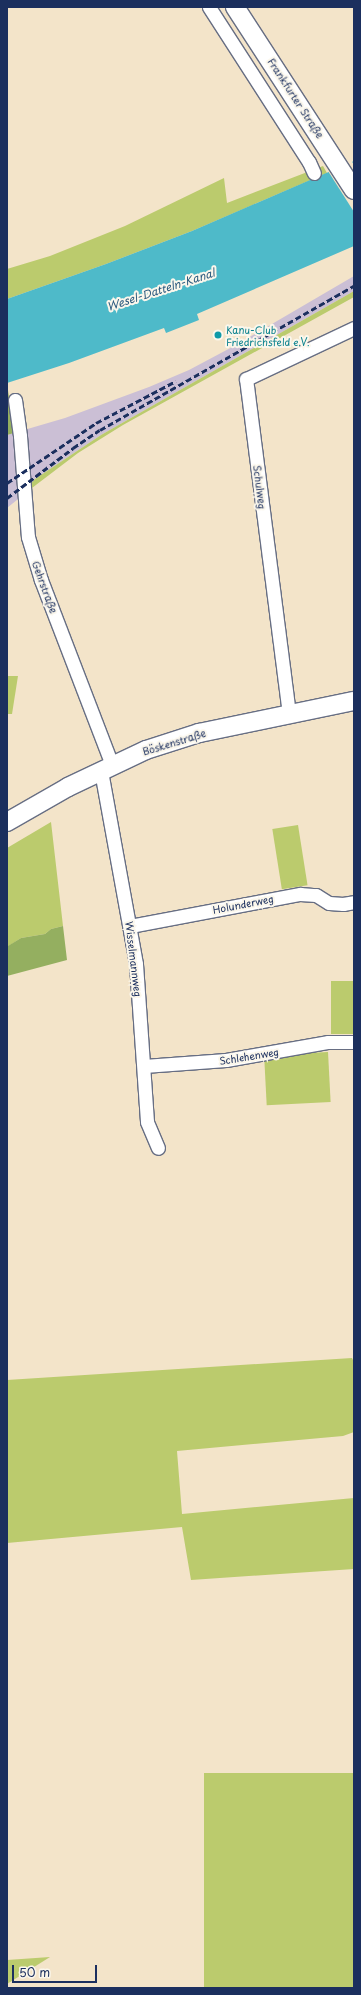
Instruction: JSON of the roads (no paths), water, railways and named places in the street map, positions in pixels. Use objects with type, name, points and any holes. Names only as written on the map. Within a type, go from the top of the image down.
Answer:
[{"type":"main road","name":"Frankfurter Straße","points":[[235,7],[317,130],[354,190]]},
{"type":"main road","name":"Böskenstraße","points":[[7,822],[106,768],[146,750],[199,733],[354,701]]},
{"type":"street","points":[[209,7],[305,155],[314,173]]},
{"type":"street","name":"Schulweg","points":[[289,714],[246,379],[354,328]]},
{"type":"street","name":"Gehrstraße","points":[[15,400],[20,436],[28,537],[106,768]]},
{"type":"street","name":"Wisselmannweg","points":[[106,768],[136,964],[147,1122],[158,1148]]},
{"type":"street","name":"Holunderweg","points":[[130,926],[300,894],[316,895],[329,903],[343,904],[354,902]]},
{"type":"street","name":"Schlehenweg","points":[[144,1066],[226,1060],[328,1042],[354,1042]]},
{"type":"water","name":"Wesel-Datteln-Kanal","points":[[354,161],[354,246],[197,314],[199,320],[166,333],[164,328],[69,363],[7,383],[7,299],[106,264],[192,231]]},
{"type":"railway","points":[[7,498],[73,448],[100,430],[354,286]]},
{"type":"railway","points":[[7,483],[96,423],[176,381]]},
{"type":"place","name":"Kanu-Club Friedrichsfeld e.V.","points":[[218,335]]}]
